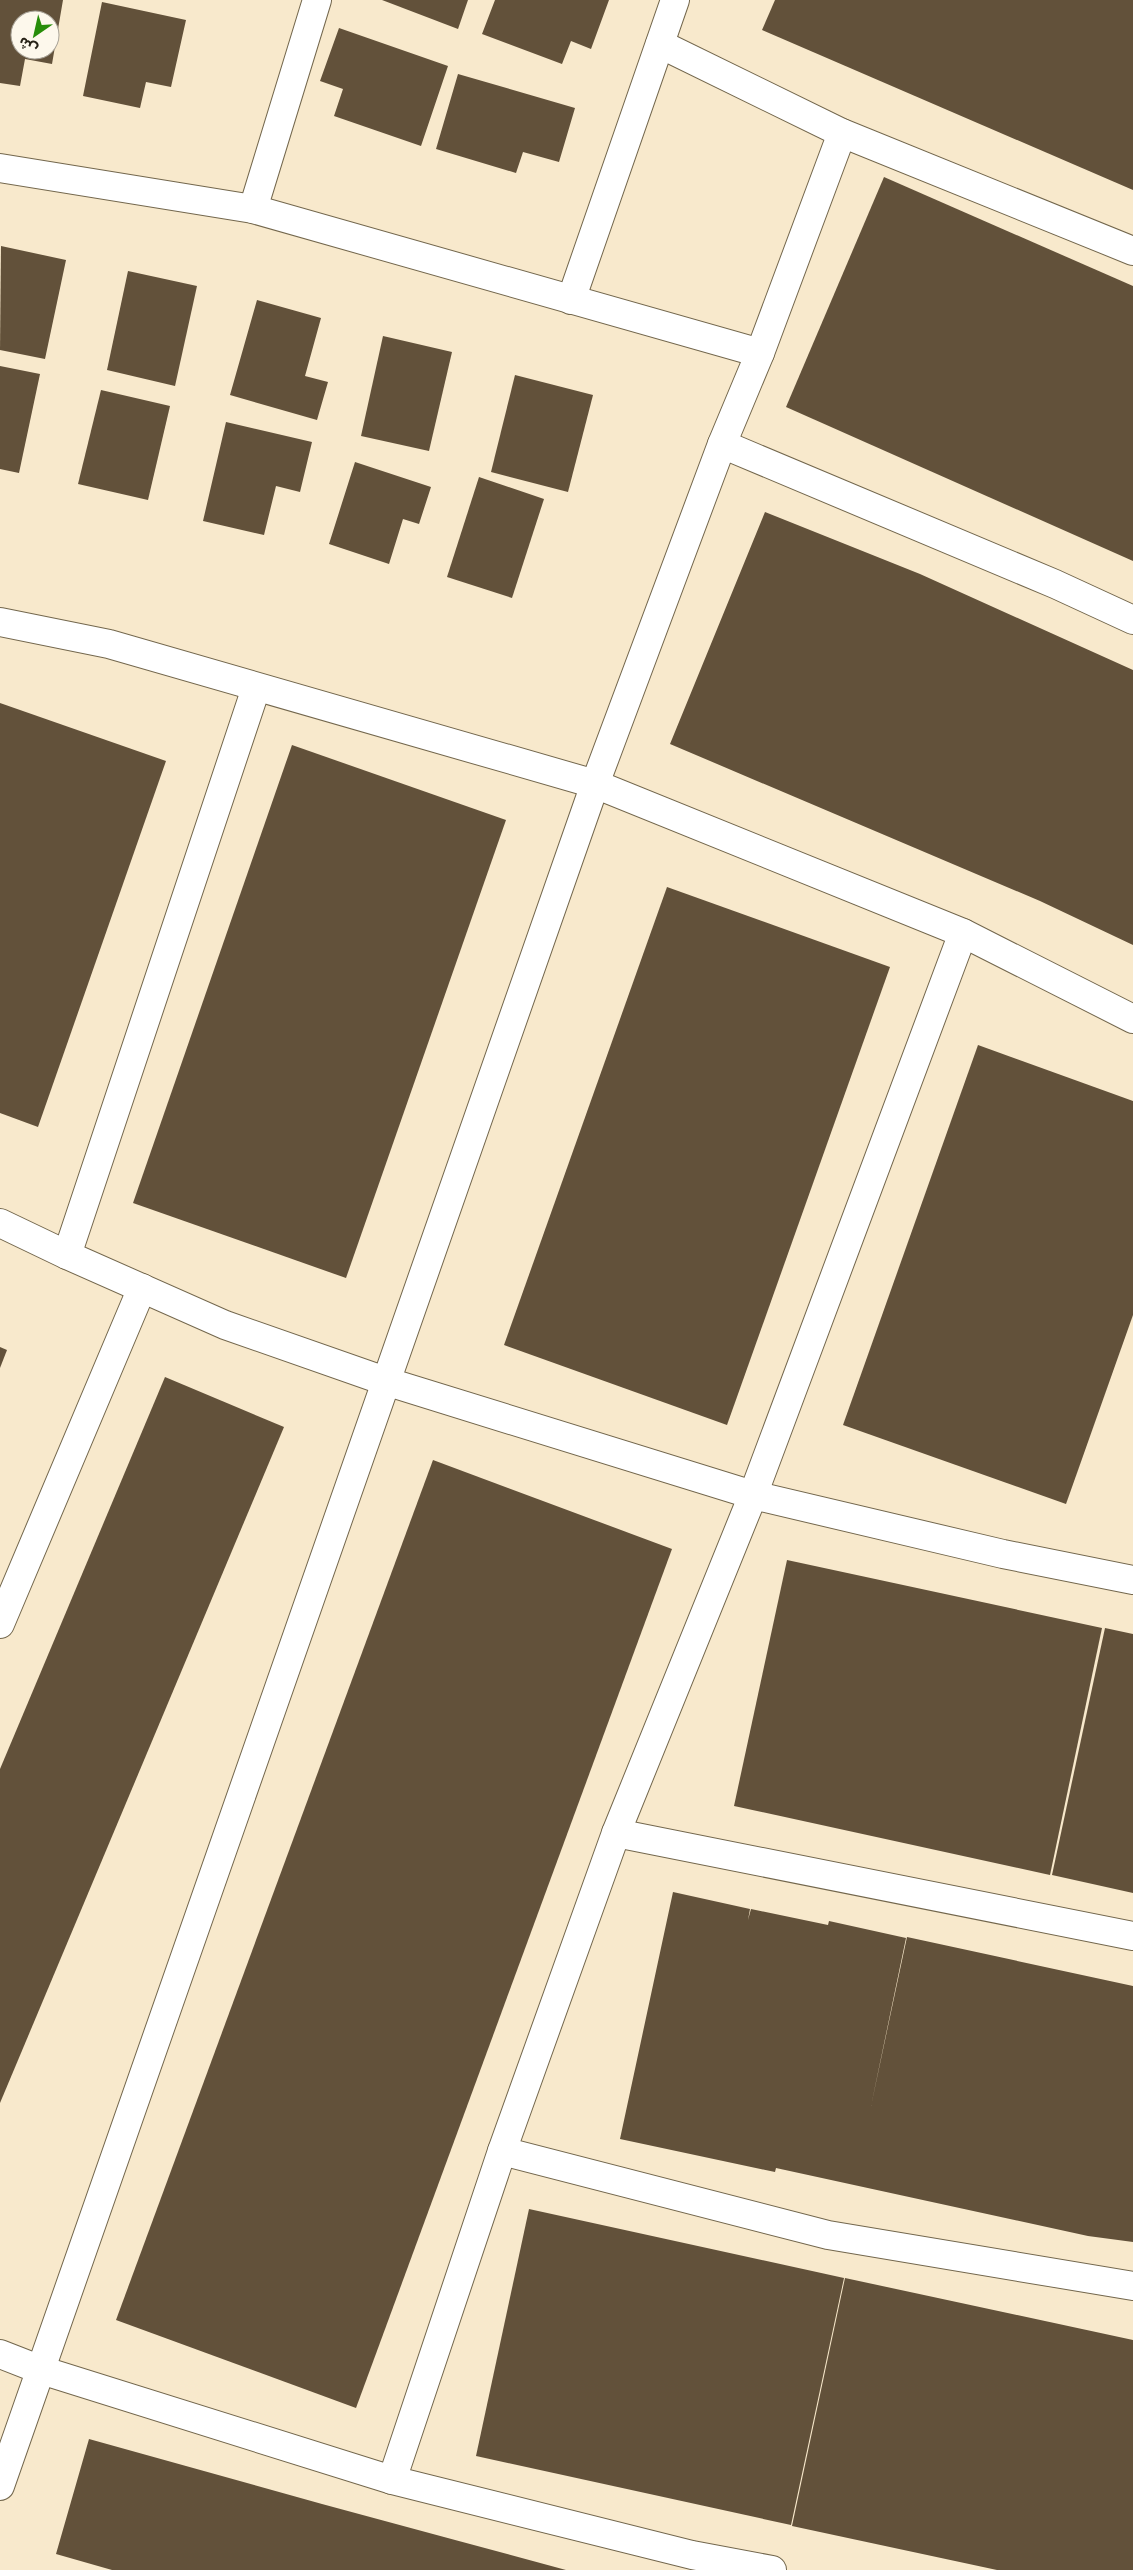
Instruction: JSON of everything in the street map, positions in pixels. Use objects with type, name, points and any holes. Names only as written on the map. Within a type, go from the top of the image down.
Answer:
[{"type":"street","points":[[254,209],[317,0]]},
{"type":"street","points":[[571,300],[675,0]]},
{"type":"street","points":[[660,44],[842,133],[1133,251]]},
{"type":"street","points":[[0,2486],[595,784],[722,444],[760,353],[842,133]]},
{"type":"street","points":[[0,168],[254,209],[760,353]]},
{"type":"street","points":[[722,444],[1055,584],[1133,620]]},
{"type":"street","points":[[0,622],[108,644],[595,784],[963,933],[1133,1019]]},
{"type":"street","points":[[67,1255],[256,688]]},
{"type":"street","points":[[392,2480],[502,2151],[616,1834],[753,1495],[963,933]]},
{"type":"street","points":[[0,1223],[225,1325],[385,1381],[753,1495],[1003,1554],[1133,1580]]},
{"type":"street","points":[[0,1624],[142,1288]]},
{"type":"street","points":[[616,1834],[1133,1936]]},
{"type":"street","points":[[502,2151],[828,2235],[1133,2286]]},
{"type":"street","points":[[0,2354],[41,2370],[392,2480],[692,2555],[772,2570]]},
{"type":"building","points":[[0,0],[63,0],[60,17],[60,10],[10,10],[10,60],[25,60],[20,86],[0,83]]},
{"type":"building","points":[[382,0],[468,0],[458,29]]},
{"type":"building","points":[[495,0],[609,0],[591,49],[571,41],[562,64],[482,34]]},
{"type":"building","points":[[775,0],[1133,0],[1133,190],[762,30]]},
{"type":"building","points":[[102,2],[186,20],[171,87],[146,82],[140,108],[83,96]]},
{"type":"building","points":[[339,28],[448,66],[421,146],[334,116],[343,89],[320,81]]},
{"type":"building","points":[[30,60],[53,60],[52,64]]},
{"type":"building","points":[[458,74],[575,108],[559,162],[523,152],[516,173],[436,149]]},
{"type":"building","points":[[884,177],[1133,286],[1133,561],[786,407]]},
{"type":"building","points":[[1,246],[66,260],[45,359],[0,350]]},
{"type":"building","points":[[128,271],[197,286],[175,386],[107,370]]},
{"type":"building","points":[[257,300],[321,318],[305,376],[328,382],[317,420],[230,395]]},
{"type":"building","points":[[383,336],[452,352],[429,451],[361,436]]},
{"type":"building","points":[[0,366],[40,374],[19,473],[0,469]]},
{"type":"building","points":[[515,375],[593,395],[568,492],[491,472]]},
{"type":"building","points":[[101,390],[170,406],[148,500],[78,484]]},
{"type":"building","points":[[226,422],[312,442],[300,492],[276,486],[264,535],[203,521]]},
{"type":"building","points":[[355,462],[431,487],[419,524],[403,519],[389,564],[329,544]]},
{"type":"building","points":[[479,477],[544,499],[512,598],[447,577]]},
{"type":"building","points":[[765,512],[920,574],[1133,670],[1133,945],[1040,901],[670,744]]},
{"type":"building","points":[[0,703],[166,761],[38,1127],[0,1113]]},
{"type":"building","points":[[292,745],[506,820],[346,1278],[133,1203]]},
{"type":"building","points":[[667,887],[890,967],[727,1425],[504,1345]]},
{"type":"building","points":[[978,1045],[1133,1101],[1133,1315],[1066,1504],[843,1425]]},
{"type":"building","points":[[0,1347],[7,1350],[0,1368]]},
{"type":"building","points":[[165,1377],[284,1427],[0,2103],[0,1769]]},
{"type":"building","points":[[433,1460],[672,1549],[356,2408],[116,2320]]},
{"type":"building","points":[[787,1560],[1102,1628],[1050,1875],[734,1806]]},
{"type":"building","points":[[1105,1628],[1133,1634],[1133,1893],[1052,1875]]},
{"type":"building","points":[[673,1892],[750,1909],[748,1920],[751,1909],[828,1925],[829,1921],[906,1938],[871,2106],[907,1937],[1133,1986],[1133,2242],[1088,2236],[776,2168],[775,2172],[620,2139]]},
{"type":"building","points":[[529,2209],[844,2278],[791,2525],[476,2456]]},
{"type":"building","points":[[845,2278],[1133,2340],[1133,2570],[997,2570],[792,2526]]},
{"type":"building","points":[[89,2439],[566,2570],[112,2570],[56,2554]]}]
